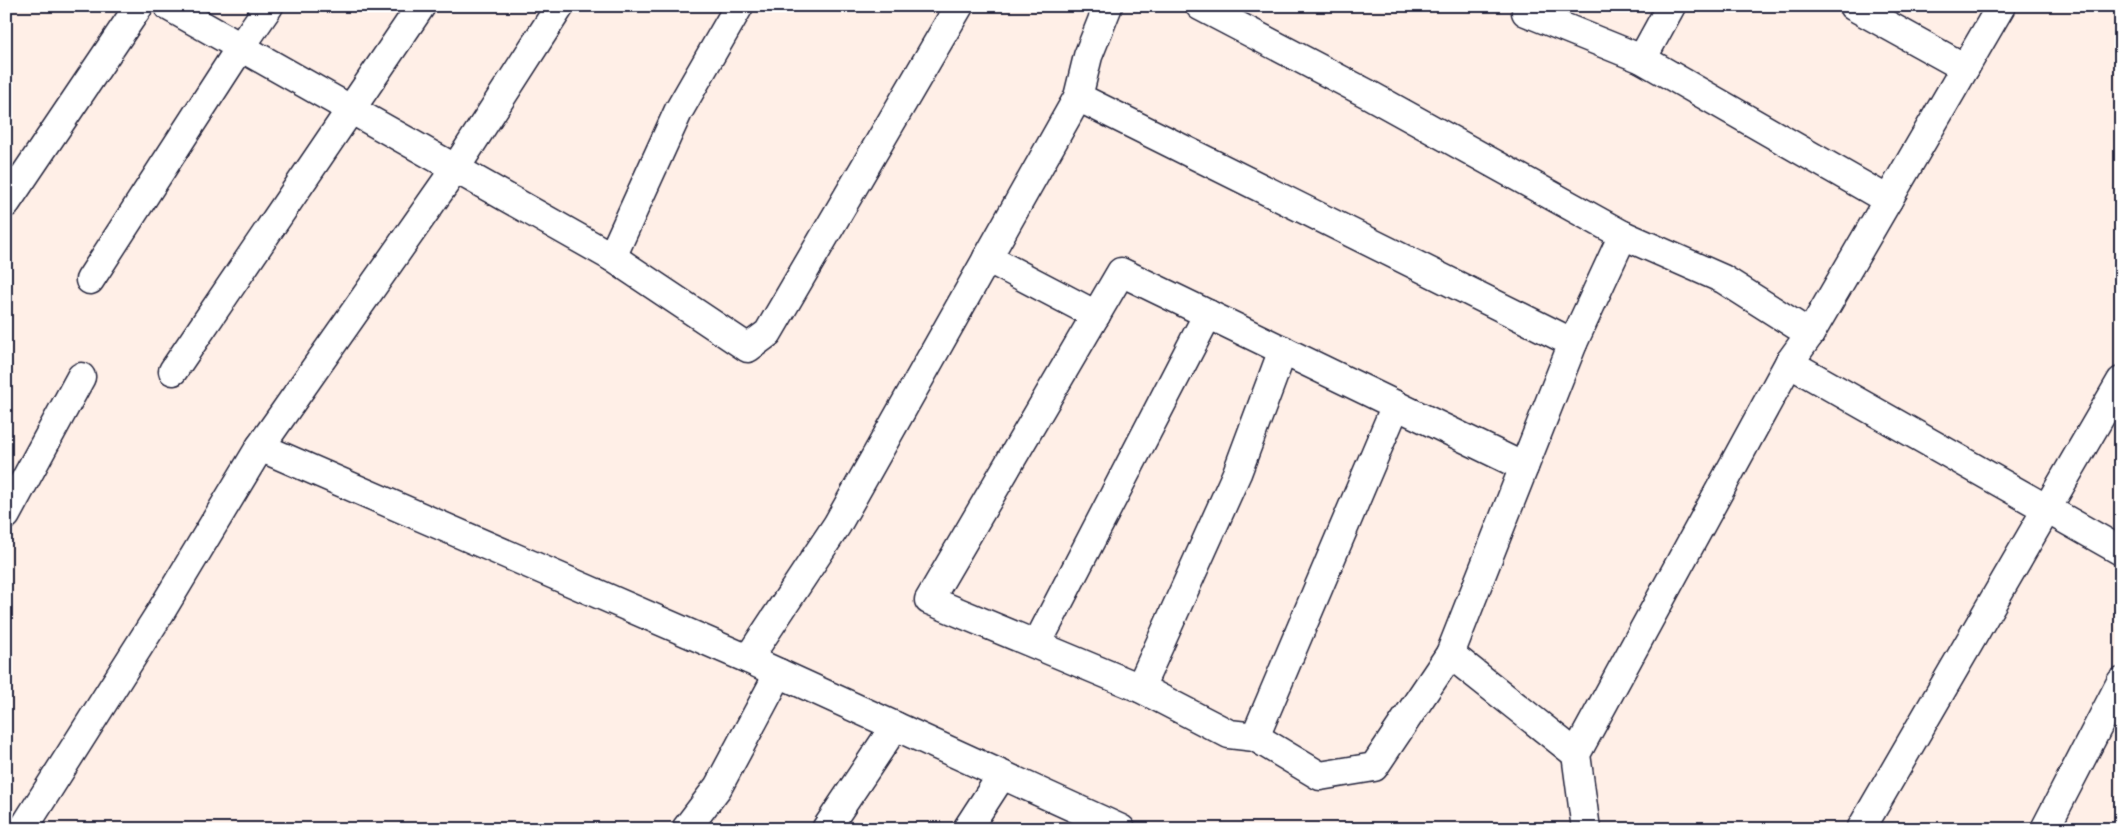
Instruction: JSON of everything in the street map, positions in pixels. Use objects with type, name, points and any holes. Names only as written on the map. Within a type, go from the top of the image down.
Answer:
[{"type":"street","points":[[6,204],[139,6]]},
{"type":"street","points":[[168,6],[612,257],[748,348],[768,333],[959,6]]},
{"type":"street","points":[[90,280],[269,6]]},
{"type":"street","points":[[173,371],[421,6]]},
{"type":"street","points":[[23,829],[160,614],[260,447],[455,169],[560,6]]},
{"type":"street","points":[[612,257],[678,112],[738,6]]},
{"type":"street","points":[[748,659],[837,525],[1078,97],[1088,56],[1108,6]]},
{"type":"street","points":[[1200,6],[1368,94],[1623,235],[1723,279],[1810,334]]},
{"type":"street","points":[[1642,59],[1671,6]]},
{"type":"street","points":[[1854,6],[1965,68]]},
{"type":"street","points":[[1586,829],[1576,754],[1789,363],[1810,334],[2001,6]]},
{"type":"street","points":[[1522,8],[1642,59],[1888,200]]},
{"type":"street","points":[[1078,97],[1573,343]]},
{"type":"street","points":[[1524,467],[1121,272],[929,600],[1140,688],[1229,734],[1255,737],[1320,776],[1374,767],[1450,654],[1524,467],[1573,343],[1623,235]]},
{"type":"street","points":[[987,258],[1096,315]]},
{"type":"street","points":[[1037,644],[1208,314]]},
{"type":"street","points":[[1140,688],[1237,474],[1283,350]]},
{"type":"street","points":[[1789,363],[2121,550]]},
{"type":"street","points":[[6,515],[81,377]]},
{"type":"street","points":[[1860,829],[2121,381]]},
{"type":"street","points":[[1255,737],[1396,405]]},
{"type":"street","points":[[260,447],[780,673],[1122,829]]},
{"type":"street","points":[[1450,654],[1576,754]]},
{"type":"street","points":[[686,829],[718,787],[780,673]]},
{"type":"street","points":[[2045,829],[2121,682]]},
{"type":"street","points":[[826,829],[895,726]]},
{"type":"street","points":[[967,829],[1002,775]]}]
